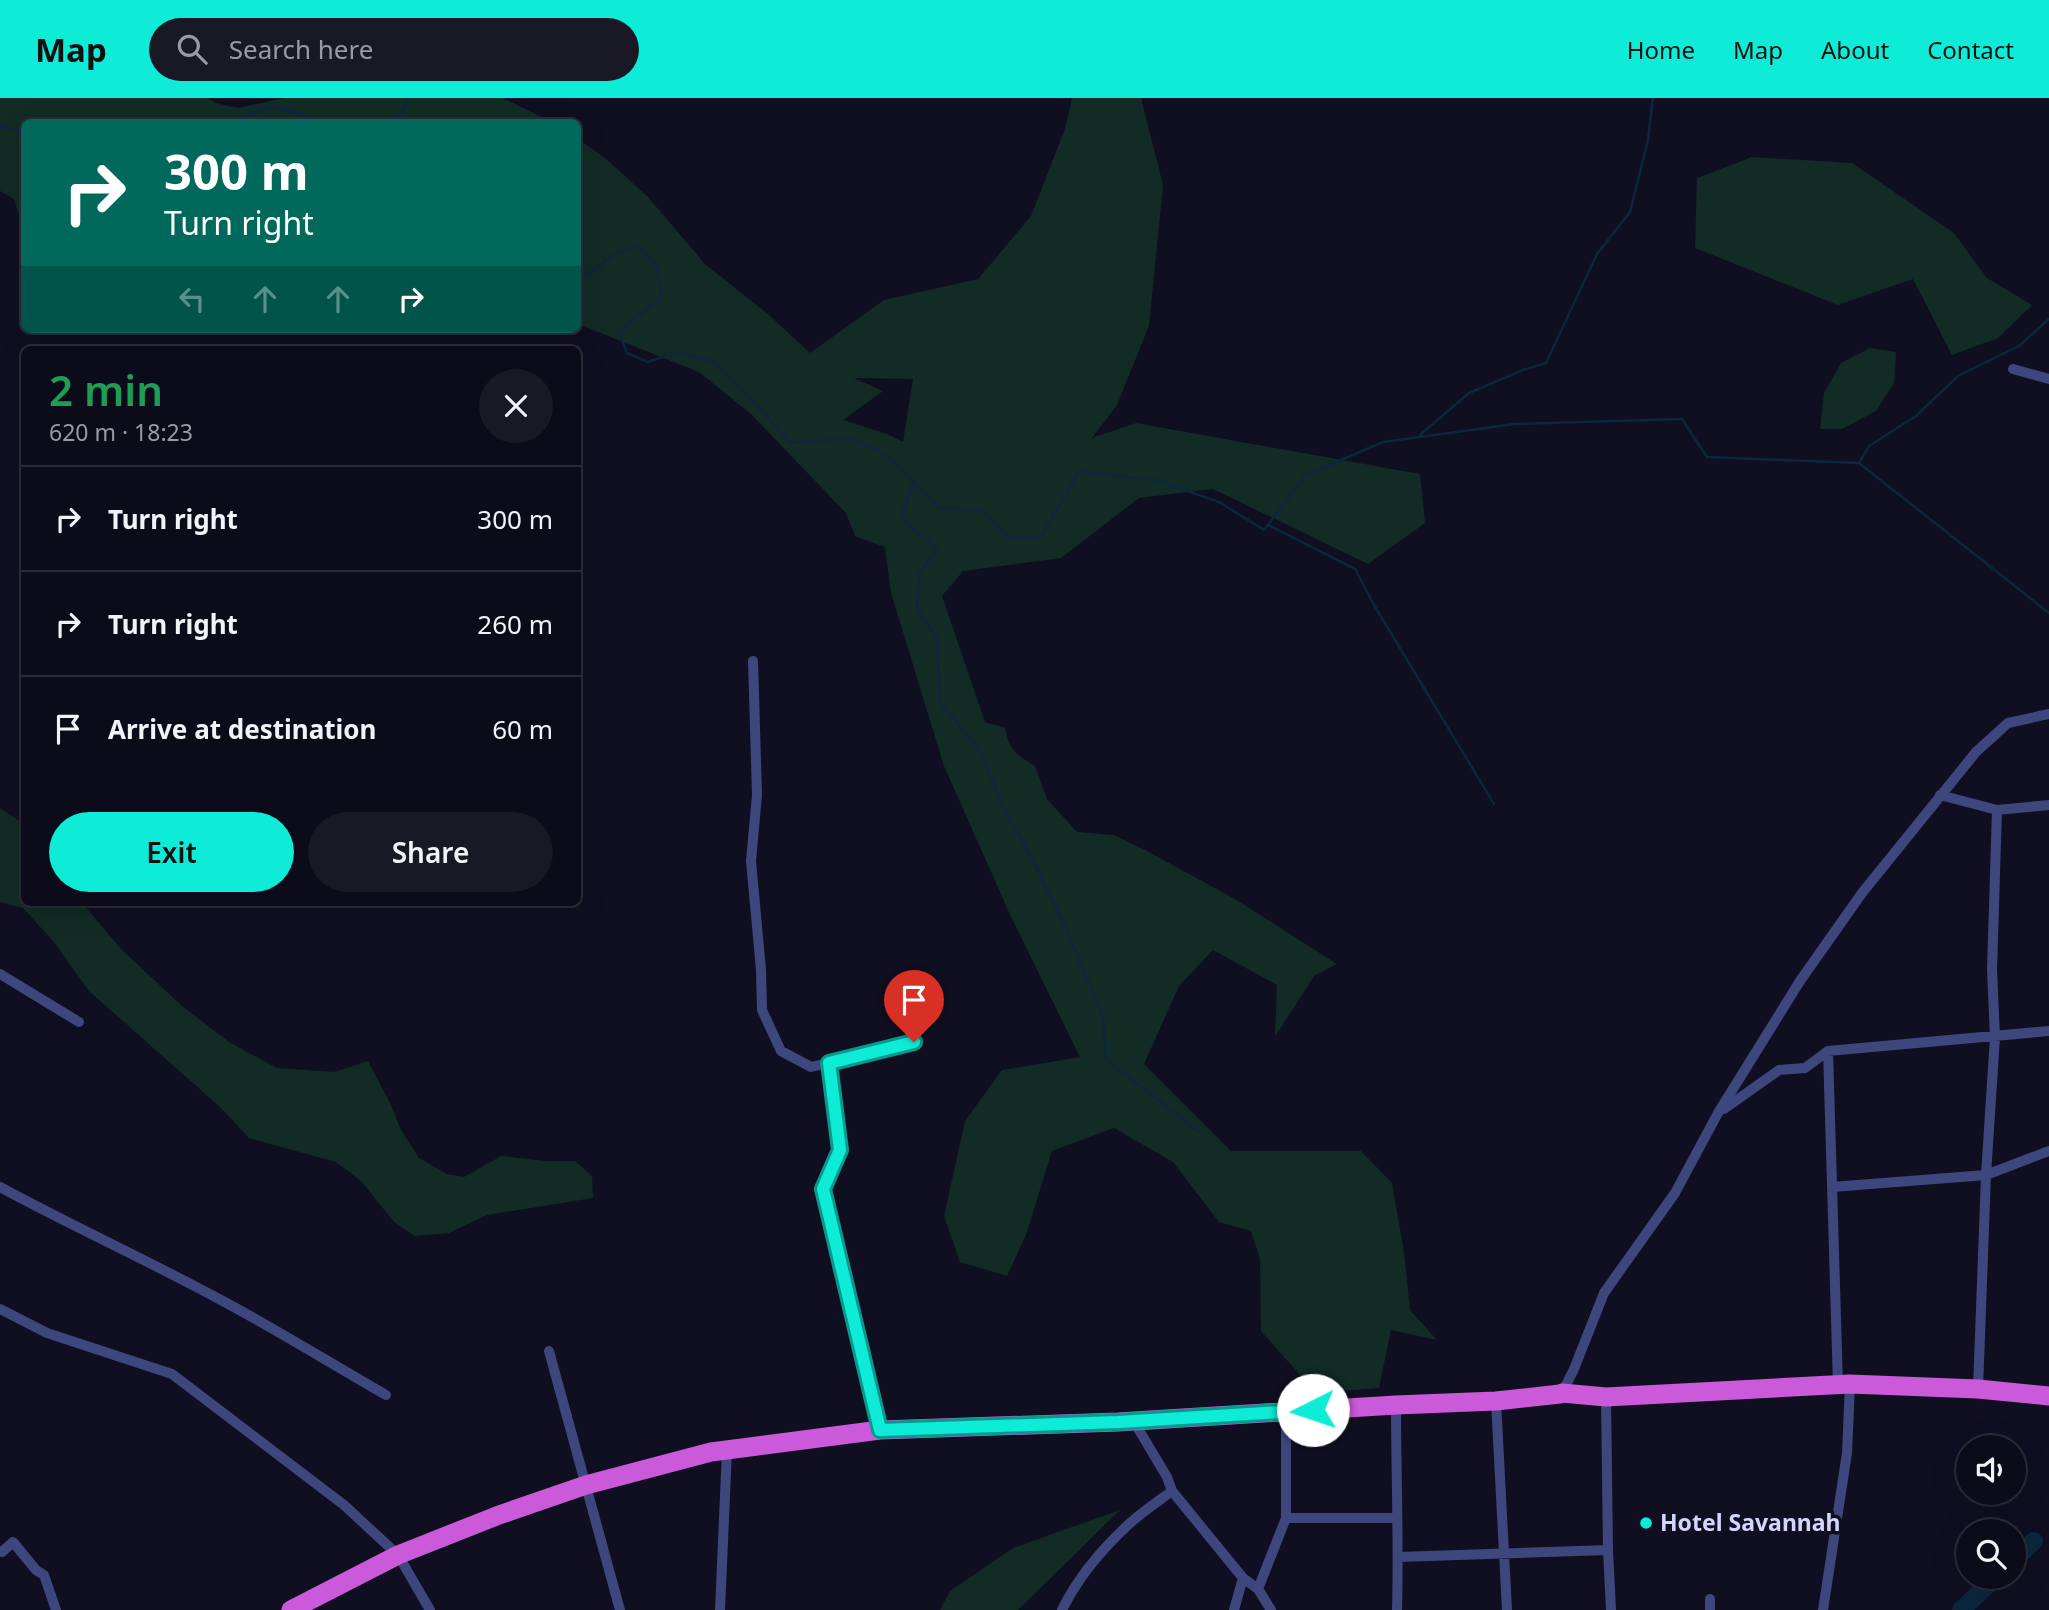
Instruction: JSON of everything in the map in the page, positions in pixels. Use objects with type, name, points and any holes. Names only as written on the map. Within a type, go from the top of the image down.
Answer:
[{"type":"highway","points":[[290,1610],[398,1555],[586,1485],[711,1452],[880,1430],[1104,1423],[1496,1401],[1562,1393],[1606,1397],[1844,1385],[1978,1389],[2049,1396]]},
{"type":"street","points":[[2013,369],[2049,379]]},
{"type":"street","points":[[753,661],[757,795],[751,861],[762,1010],[781,1051],[811,1067],[914,1042]]},
{"type":"street","points":[[1562,1393],[1604,1293],[1675,1193],[1718,1113],[1800,981],[1862,892],[1976,752],[2008,723],[2049,714]]},
{"type":"street","points":[[1940,795],[1997,810],[2049,805]]},
{"type":"street","points":[[1978,1389],[1986,1175],[1995,1037],[1992,970],[1997,810]]},
{"type":"street","points":[[0,974],[79,1022]]},
{"type":"street","points":[[1718,1113],[1779,1070],[1805,1068],[1828,1051],[2049,1031]]},
{"type":"street","points":[[1823,1610],[1847,1452],[1832,1187],[1828,1051]]},
{"type":"street","points":[[829,1063],[840,1150],[823,1189],[880,1430]]},
{"type":"street","points":[[1832,1187],[1986,1175],[2049,1151]]},
{"type":"street","points":[[0,1186],[220,1299],[386,1395]]},
{"type":"street","points":[[0,1309],[47,1333],[172,1374],[344,1505],[398,1555],[430,1610]]},
{"type":"street","points":[[549,1351],[620,1610]]},
{"type":"street","points":[[1606,1397],[1611,1610]]},
{"type":"street","points":[[1496,1401],[1507,1610]]},
{"type":"street","points":[[1396,1405],[1397,1610]]},
{"type":"street","points":[[1258,1589],[1286,1518],[1286,1412]]},
{"type":"street","points":[[1133,1420],[1167,1477],[1172,1491],[1243,1578],[1258,1589],[1271,1610]]},
{"type":"street","points":[[720,1610],[727,1450]]},
{"type":"street","points":[[1062,1610],[1081,1578],[1128,1524],[1172,1491]]},
{"type":"street","points":[[1286,1518],[1396,1518]]},
{"type":"street","points":[[0,1551],[13,1542],[36,1570],[44,1575],[56,1610]]},
{"type":"street","points":[[1398,1557],[1608,1550]]},
{"type":"street","points":[[1234,1610],[1243,1578]]},
{"type":"green space","points":[[0,98],[207,98],[238,108],[284,98],[503,98],[546,119],[21,119],[21,223],[14,199],[0,191]]},
{"type":"green space","points":[[1072,98],[1141,98],[1163,185],[1149,326],[1117,405],[1092,438],[1136,423],[1420,474],[1425,523],[1368,564],[1213,489],[1139,498],[1061,558],[963,571],[942,596],[985,722],[1005,728],[1015,751],[1035,766],[1047,799],[1077,832],[1114,835],[1147,851],[1235,899],[1337,964],[1314,976],[1275,1037],[1277,985],[1213,950],[1179,986],[1144,1064],[1231,1151],[1361,1151],[1392,1183],[1404,1252],[1410,1310],[1437,1340],[1391,1330],[1379,1388],[1316,1393],[1261,1331],[1260,1259],[1251,1231],[1219,1222],[1173,1162],[1114,1128],[1052,1151],[1026,1235],[1007,1276],[960,1262],[944,1216],[965,1121],[1002,1070],[1080,1057],[1012,919],[944,766],[891,593],[885,547],[855,536],[846,513],[751,414],[699,372],[581,325],[581,141],[605,158],[648,197],[705,264],[769,315],[810,353],[884,300],[978,279],[1031,216],[1065,129]],"holes":[[[854,378],[913,379],[903,442],[843,420],[883,391]]]},
{"type":"green space","points":[[1752,157],[1852,163],[1954,233],[1987,278],[2032,305],[1998,338],[1952,355],[1913,279],[1838,305],[1695,248],[1697,178]]},
{"type":"green space","points":[[1870,348],[1896,352],[1894,383],[1876,411],[1842,429],[1820,429],[1824,393],[1841,363]]},
{"type":"green space","points":[[0,808],[21,822],[21,906],[85,906],[122,950],[182,1006],[229,1042],[277,1068],[335,1072],[368,1061],[401,1130],[419,1158],[447,1174],[464,1177],[501,1156],[575,1161],[592,1176],[593,1198],[487,1215],[449,1233],[415,1236],[394,1222],[361,1181],[336,1162],[249,1138],[220,1107],[89,991],[54,942],[23,908],[0,902]]},
{"type":"green space","points":[[1120,1510],[1018,1610],[940,1610],[950,1591],[1013,1548]]},
{"type":"waterway","points":[[394,119],[401,113],[409,98]]},
{"type":"waterway","points":[[1420,435],[1469,393],[1546,363],[1597,254],[1630,212],[1648,140],[1653,98]]},
{"type":"waterway","points":[[240,119],[271,106],[311,119]]},
{"type":"waterway","points":[[0,127],[21,130]]},
{"type":"waterway","points":[[581,273],[588,275],[615,253],[639,246],[657,267],[662,297],[619,331],[627,353],[648,362],[677,352],[715,362],[792,443],[849,438],[880,451],[938,507],[984,512],[1009,538],[1041,537],[1079,471],[1156,480],[1219,502],[1264,530],[1306,475],[1383,442],[1515,424],[1682,419],[1707,457],[1859,463],[2049,613]]},
{"type":"waterway","points":[[1859,463],[1869,446],[1916,416],[1958,376],[2019,346],[2049,319]]},
{"type":"waterway","points":[[913,483],[901,517],[937,550],[919,573],[917,609],[937,637],[940,702],[980,751],[1004,810],[1031,856],[1060,915],[1103,1016],[1106,1059],[1199,1132]]},
{"type":"waterway","points":[[1268,525],[1355,569],[1494,804]]},
{"type":"waterway","points":[[2026,1549],[2034,1541]]},
{"type":"waterway","points":[[1961,1610],[1983,1589]]},
{"type":"place","name":"Hotel Savannah","points":[[1646,1523]]},
{"type":"route","points":[[914,1042],[829,1063],[840,1150],[823,1189],[880,1430],[1118,1422],[1313,1410]]}]
